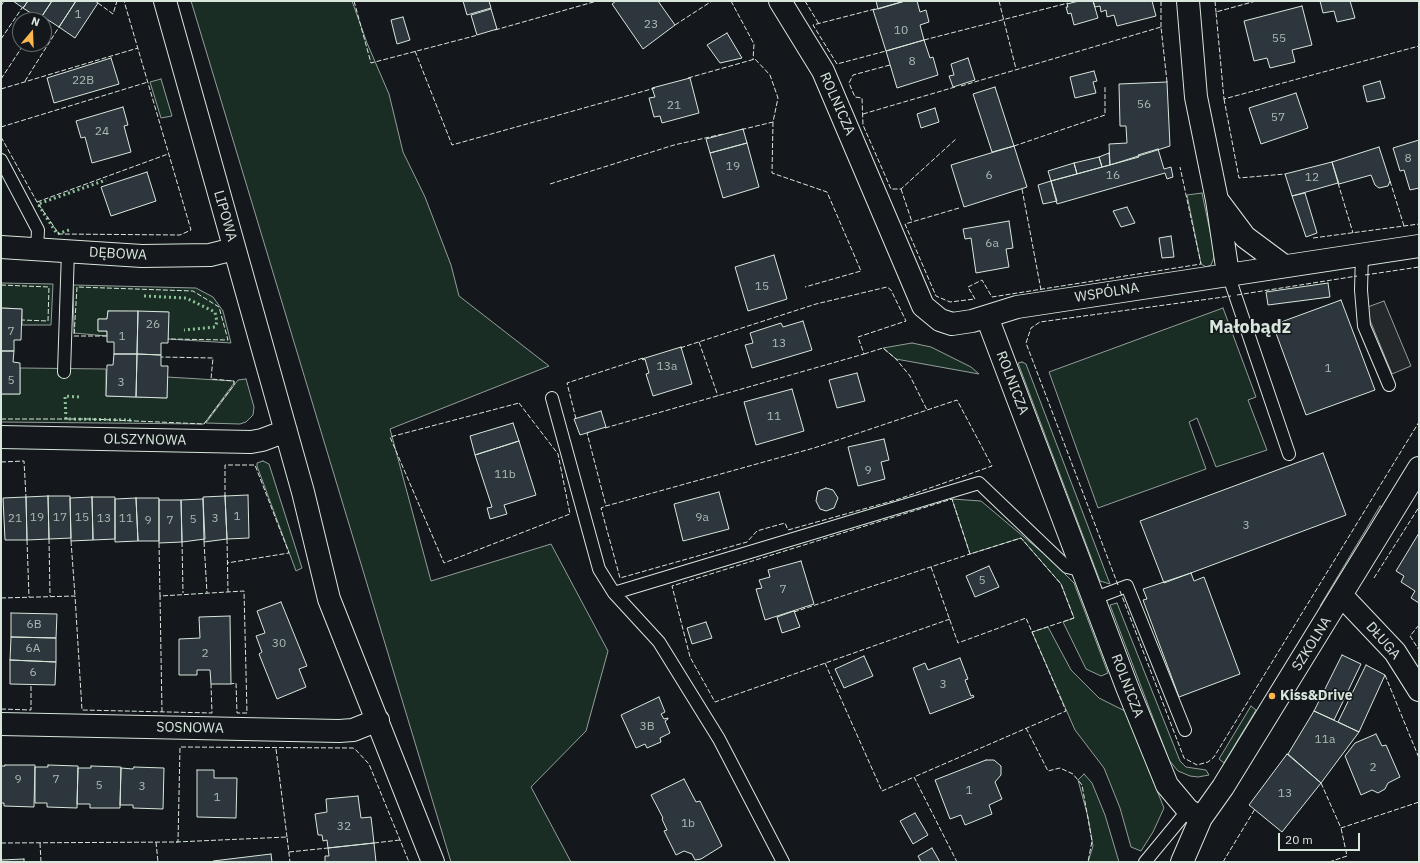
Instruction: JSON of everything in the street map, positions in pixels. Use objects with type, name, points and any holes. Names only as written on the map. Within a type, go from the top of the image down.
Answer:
[{"type":"street","name":"LIPOWA","points":[[165,1],[304,492],[329,599],[433,862]]},
{"type":"street","name":"ROLNICZA","points":[[780,1],[826,78],[923,306],[936,318],[952,324],[987,317],[1095,598],[1127,687],[1167,785],[1194,814]]},
{"type":"street","points":[[1188,1],[1196,97],[1217,200],[1228,274]]},
{"type":"street","points":[[1217,200],[1245,237],[1284,266]]},
{"type":"street","name":"WSPÓLNA","points":[[987,317],[1017,307],[1419,246]]},
{"type":"street","name":"DĘBOWA","points":[[1,247],[142,256],[210,255],[234,249]]},
{"type":"street","name":"OLSZYNOWA","points":[[1,437],[251,442],[262,440],[286,431]]},
{"type":"street","name":"SZKOLNA","points":[[1182,862],[1194,814],[1223,787],[1342,596],[1419,468]]},
{"type":"street","name":"DŁUGA","points":[[1342,596],[1395,652],[1419,690]]},
{"type":"street","name":"SOSNOWA","points":[[1,724],[339,731],[353,730],[378,720]]},
{"type":"lane","points":[[1,160],[38,230],[37,249]]},
{"type":"lane","points":[[64,372],[68,251]]},
{"type":"lane","points":[[1362,254],[1360,290],[1364,326],[1389,385]]},
{"type":"lane","points":[[1228,274],[1289,454]]},
{"type":"lane","points":[[552,398],[599,569],[614,593],[659,642],[719,738],[783,862]]},
{"type":"lane","points":[[614,593],[978,483],[1067,567],[1084,571]]},
{"type":"lane","points":[[1095,598],[1127,586],[1185,730]]},
{"type":"lane","points":[[1145,862],[1194,814]]},
{"type":"green space","points":[[191,1],[352,1],[367,43],[389,94],[403,152],[425,197],[451,265],[459,296],[549,366],[390,429],[431,581],[551,544],[608,651],[586,731],[531,787],[571,862],[451,862]]},
{"type":"green space","points":[[161,79],[172,116],[161,118],[150,82]]},
{"type":"green space","points":[[1202,193],[1215,255],[1211,265],[1206,267],[1201,264],[1187,195]]},
{"type":"green space","points":[[1,283],[53,284],[51,325],[22,325],[22,309],[1,308]]},
{"type":"green space","points":[[73,285],[196,288],[213,297],[223,311],[231,343],[168,339],[168,312],[108,311],[107,319],[98,319],[98,331],[107,331],[107,336],[74,333]]},
{"type":"green space","points":[[1223,308],[1256,397],[1248,400],[1267,450],[1216,467],[1197,418],[1189,422],[1206,469],[1098,508],[1049,372]]},
{"type":"green space","points":[[912,343],[931,347],[971,367],[979,374],[896,359],[883,348]]},
{"type":"green space","points":[[1022,362],[1026,364],[1110,584],[1100,581],[1018,363]]},
{"type":"green space","points":[[20,368],[106,369],[106,396],[167,398],[167,377],[234,381],[234,383],[204,424],[1,422],[1,394],[20,394]]},
{"type":"green space","points":[[246,379],[254,407],[253,415],[246,422],[240,424],[206,423],[238,380]]},
{"type":"green space","points":[[263,461],[269,464],[302,568],[296,571],[257,466],[257,463]]},
{"type":"green space","points":[[952,499],[981,501],[1049,558],[1074,583],[1108,673],[1101,676],[1086,669],[1063,622],[1074,618],[1061,584],[1021,538],[970,554]]},
{"type":"green space","points":[[1117,603],[1180,761],[1186,767],[1206,770],[1209,775],[1198,777],[1190,776],[1178,771],[1169,760],[1110,605]]},
{"type":"green space","points":[[1048,627],[1071,670],[1099,698],[1125,711],[1164,808],[1153,832],[1141,851],[1131,847],[1120,808],[1104,768],[1075,730],[1032,632]]},
{"type":"green space","points":[[1251,706],[1256,710],[1224,763],[1219,759]]},
{"type":"green space","points":[[1084,774],[1092,783],[1105,815],[1119,862],[1088,862],[1093,846],[1088,817],[1078,780]]},
{"type":"shaded area","points":[[1384,301],[1411,366],[1392,374],[1365,308]]},
{"type":"shaded area","points":[[1380,506],[1388,511],[1329,611],[1320,606]]},
{"type":"building","points":[[13,1],[28,1],[23,8]]},
{"type":"building","points":[[28,1],[52,1],[45,12],[29,12],[23,8]]},
{"type":"building","points":[[52,1],[76,1],[59,27],[52,22],[52,12],[45,12]]},
{"type":"building","points":[[76,1],[95,1],[98,3],[75,38],[59,27]]},
{"type":"building","points":[[463,1],[489,1],[491,8],[467,15]]},
{"type":"building","points":[[616,1],[658,1],[675,25],[643,49],[612,4]]},
{"type":"building","points":[[876,1],[905,1],[878,9]]},
{"type":"building","points":[[905,1],[917,1],[920,12],[926,10],[929,22],[920,25],[924,40],[886,51],[873,10]]},
{"type":"building","points":[[1079,1],[1093,1],[1098,18],[1074,25],[1071,13],[1068,14],[1066,7],[1068,7],[1067,4]]},
{"type":"building","points":[[1093,1],[1152,1],[1156,16],[1117,26],[1114,15],[1107,17],[1106,10],[1101,12],[1100,6],[1095,7]]},
{"type":"building","points":[[1320,1],[1350,1],[1355,18],[1337,22],[1334,11],[1323,13]]},
{"type":"building","points":[[1302,6],[1312,45],[1292,50],[1295,62],[1270,68],[1267,58],[1254,61],[1244,21]]},
{"type":"building","points":[[491,9],[497,29],[477,35],[471,15]]},
{"type":"building","points":[[403,17],[410,40],[397,44],[391,20]]},
{"type":"building","points":[[727,33],[742,58],[720,63],[707,45]]},
{"type":"building","points":[[924,40],[930,58],[933,57],[938,75],[897,88],[886,51]]},
{"type":"building","points":[[111,58],[119,84],[54,103],[47,78]]},
{"type":"building","points":[[968,58],[975,80],[953,87],[949,76],[954,75],[951,64]]},
{"type":"building","points":[[1094,71],[1097,81],[1093,82],[1096,93],[1075,98],[1070,77]]},
{"type":"building","points":[[690,78],[699,113],[662,123],[660,116],[654,117],[649,98],[655,97],[652,88]]},
{"type":"building","points":[[1380,81],[1385,98],[1367,102],[1363,86]]},
{"type":"building","points":[[1167,82],[1170,146],[1110,165],[1109,144],[1127,143],[1126,126],[1120,126],[1119,84]]},
{"type":"building","points":[[995,87],[1014,146],[992,152],[973,94]]},
{"type":"building","points":[[1296,93],[1308,128],[1261,144],[1249,108]]},
{"type":"building","points":[[123,107],[128,125],[124,126],[131,152],[92,163],[85,137],[81,138],[76,121]]},
{"type":"building","points":[[935,108],[939,122],[921,128],[917,114]]},
{"type":"building","points":[[743,129],[747,143],[710,153],[706,139]]},
{"type":"building","points":[[1419,140],[1419,188],[1410,190],[1404,170],[1400,171],[1393,148]]},
{"type":"building","points":[[747,143],[759,187],[723,198],[710,153]]},
{"type":"building","points":[[1014,146],[1027,187],[964,207],[951,165]]},
{"type":"building","points":[[1379,147],[1390,181],[1388,186],[1379,188],[1375,185],[1371,175],[1339,184],[1332,162]]},
{"type":"building","points":[[1158,149],[1164,169],[1171,167],[1173,177],[1167,179],[1165,173],[1057,204],[1051,181],[1139,157],[1138,155]]},
{"type":"building","points":[[1109,153],[1110,165],[1102,167],[1099,157]]},
{"type":"building","points":[[1099,157],[1102,167],[1077,174],[1074,163]]},
{"type":"building","points":[[1332,162],[1338,183],[1292,196],[1285,174]]},
{"type":"building","points":[[1074,163],[1077,174],[1051,181],[1048,171]]},
{"type":"building","points":[[147,172],[156,201],[111,216],[101,187]]},
{"type":"building","points":[[1051,181],[1057,201],[1043,204],[1038,185]]},
{"type":"building","points":[[1305,193],[1317,233],[1306,237],[1292,196]]},
{"type":"building","points":[[1127,207],[1135,223],[1121,227],[1113,211]]},
{"type":"building","points":[[1009,221],[1013,248],[1006,249],[1009,267],[976,273],[971,238],[965,239],[963,229]]},
{"type":"building","points":[[1171,236],[1174,257],[1162,258],[1159,238]]},
{"type":"building","points":[[774,255],[787,299],[748,311],[735,267]]},
{"type":"building","points":[[1328,283],[1330,297],[1268,305],[1266,292]]},
{"type":"building","points":[[1341,300],[1375,390],[1306,415],[1273,325]]},
{"type":"building","points":[[1,308],[22,309],[21,340],[14,340],[14,351],[1,351]]},
{"type":"building","points":[[108,311],[138,311],[137,354],[114,354],[114,342],[107,342],[107,331],[98,331],[98,319],[107,319]]},
{"type":"building","points":[[138,311],[169,312],[168,343],[161,343],[161,355],[137,354]]},
{"type":"building","points":[[803,321],[812,350],[752,368],[745,345],[753,343],[750,333],[781,323],[783,327]]},
{"type":"building","points":[[681,347],[692,384],[653,396],[646,374],[649,373],[645,359],[642,359]]},
{"type":"building","points":[[1,351],[14,351],[13,362],[20,363],[20,394],[1,394]]},
{"type":"building","points":[[114,354],[137,354],[136,397],[106,396],[107,365],[113,365]]},
{"type":"building","points":[[137,354],[161,355],[161,366],[168,366],[167,398],[136,397]]},
{"type":"building","points":[[857,373],[865,401],[837,408],[829,380]]},
{"type":"building","points":[[792,389],[804,431],[756,445],[744,402]]},
{"type":"building","points":[[601,411],[606,427],[580,435],[574,419]]},
{"type":"building","points":[[513,423],[519,441],[475,455],[470,436]]},
{"type":"building","points":[[884,439],[889,460],[881,462],[885,479],[858,486],[848,447]]},
{"type":"building","points":[[519,441],[536,495],[504,505],[507,514],[490,519],[487,508],[492,507],[475,455]]},
{"type":"building","points":[[1323,453],[1346,515],[1164,583],[1140,521]]},
{"type":"building","points":[[826,488],[833,490],[838,498],[834,508],[826,511],[820,509],[816,501],[818,491]]},
{"type":"building","points":[[719,492],[729,529],[683,541],[674,504]]},
{"type":"building","points":[[248,495],[249,538],[227,539],[225,496]]},
{"type":"building","points":[[48,496],[70,496],[71,538],[49,539]]},
{"type":"building","points":[[48,496],[49,539],[27,540],[26,497]]},
{"type":"building","points":[[225,496],[227,539],[204,542],[203,497]]},
{"type":"building","points":[[26,497],[27,540],[5,540],[3,498]]},
{"type":"building","points":[[92,497],[115,497],[115,539],[93,540]]},
{"type":"building","points":[[92,497],[93,540],[71,541],[70,498]]},
{"type":"building","points":[[136,498],[138,541],[115,542],[115,499]]},
{"type":"building","points":[[136,498],[159,498],[159,541],[138,541]]},
{"type":"building","points":[[203,499],[205,539],[182,542],[181,500]]},
{"type":"building","points":[[159,500],[181,500],[182,542],[159,543]]},
{"type":"building","points":[[1419,533],[1419,603],[1411,598],[1415,591],[1401,582],[1404,576],[1396,571]]},
{"type":"building","points":[[801,561],[814,604],[765,620],[756,589],[762,588],[759,580],[770,577],[768,570]]},
{"type":"building","points":[[989,566],[999,587],[975,597],[966,576]]},
{"type":"building","points":[[1191,573],[1194,581],[1204,577],[1240,674],[1179,697],[1143,600],[1147,599],[1143,589]]},
{"type":"building","points":[[281,602],[307,666],[299,669],[306,687],[277,699],[259,654],[262,652],[256,636],[265,633],[257,611]]},
{"type":"building","points":[[794,611],[800,627],[782,633],[777,617]]},
{"type":"building","points":[[11,613],[57,614],[56,638],[11,637]]},
{"type":"building","points":[[230,616],[231,684],[211,684],[210,670],[197,670],[197,675],[179,675],[179,639],[200,638],[199,617]]},
{"type":"building","points":[[706,622],[712,638],[692,644],[687,628]]},
{"type":"building","points":[[11,637],[56,638],[56,662],[10,660]]},
{"type":"building","points":[[1342,655],[1361,664],[1334,720],[1314,711]]},
{"type":"building","points":[[864,656],[873,676],[844,688],[835,669]]},
{"type":"building","points":[[960,658],[968,679],[965,680],[971,696],[973,695],[974,697],[930,714],[913,668],[925,663],[928,670]]},
{"type":"building","points":[[10,660],[56,662],[55,685],[10,684]]},
{"type":"building","points":[[1366,665],[1385,675],[1359,732],[1338,722]]},
{"type":"building","points":[[659,697],[665,712],[661,714],[664,719],[668,718],[665,721],[670,733],[660,738],[661,742],[647,748],[645,744],[636,748],[621,715]]},
{"type":"building","points":[[1314,711],[1359,732],[1321,783],[1288,754]]},
{"type":"building","points":[[1376,734],[1382,746],[1386,745],[1400,777],[1388,783],[1385,789],[1378,793],[1372,790],[1361,795],[1345,756],[1355,743]]},
{"type":"building","points":[[1287,754],[1321,783],[1282,832],[1249,805]]},
{"type":"building","points":[[986,760],[994,760],[1001,766],[1001,775],[995,782],[1002,799],[989,805],[992,814],[965,825],[961,815],[950,819],[935,780]]},
{"type":"building","points":[[35,765],[34,807],[4,806],[4,803],[1,803],[1,766]]},
{"type":"building","points":[[48,765],[78,766],[77,808],[47,807],[47,803],[35,803],[35,767],[48,767]]},
{"type":"building","points":[[91,766],[121,767],[120,808],[90,808],[90,804],[77,804],[78,768],[91,768]]},
{"type":"building","points":[[134,767],[164,768],[163,809],[133,808],[133,805],[120,805],[121,768],[133,769]]},
{"type":"building","points":[[197,770],[214,770],[214,778],[237,778],[236,818],[197,817]]},
{"type":"building","points":[[684,779],[696,802],[700,801],[722,846],[701,859],[695,860],[692,854],[684,851],[676,855],[664,831],[667,830],[662,819],[663,818],[651,795]]},
{"type":"building","points":[[358,796],[361,818],[371,817],[374,843],[328,848],[327,840],[323,841],[322,835],[318,835],[315,814],[327,812],[326,799]]},
{"type":"building","points":[[915,813],[928,835],[913,844],[900,821]]},
{"type":"building","points":[[374,843],[376,862],[325,862],[325,856],[329,856],[328,848]]},
{"type":"building","points":[[932,848],[940,862],[921,862],[918,856]]},
{"type":"building","points":[[271,854],[272,862],[213,862],[213,861]]},
{"type":"building","points":[[24,859],[24,862],[1,862],[1,860]]},
{"type":"hedge","points":[[69,230],[57,234],[38,204],[106,180]]},
{"type":"hedge","points":[[144,296],[186,298],[215,312],[217,322],[215,327],[184,330]]},
{"type":"hedge","points":[[79,397],[65,396],[66,419],[134,420]]},
{"type":"fence","points":[[1,6],[4,1]]},
{"type":"fence","points":[[98,3],[113,14],[117,1]]},
{"type":"fence","points":[[1,137],[37,202],[59,234],[180,235],[191,230],[124,1]]},
{"type":"fence","points":[[354,1],[371,63],[478,35]]},
{"type":"fence","points":[[495,30],[597,1]]},
{"type":"fence","points":[[675,25],[712,1]]},
{"type":"fence","points":[[731,1],[754,44],[753,60]]},
{"type":"fence","points":[[805,1],[819,24]]},
{"type":"fence","points":[[999,1],[1016,69]]},
{"type":"fence","points":[[1161,1],[1161,27]]},
{"type":"fence","points":[[1215,1],[1216,12]]},
{"type":"fence","points":[[1256,1],[1216,12],[1224,99],[1419,46]]},
{"type":"fence","points":[[924,40],[1068,3]]},
{"type":"fence","points":[[1,39],[22,8]]},
{"type":"fence","points":[[875,9],[813,25],[837,64],[886,51]]},
{"type":"fence","points":[[25,81],[59,27]]},
{"type":"fence","points":[[961,86],[1161,27],[1167,82]]},
{"type":"fence","points":[[1,89],[138,48]]},
{"type":"fence","points":[[415,51],[452,145],[655,88]]},
{"type":"fence","points":[[1,79],[19,52]]},
{"type":"fence","points":[[688,78],[755,59],[770,75],[778,98],[773,122],[740,130]]},
{"type":"fence","points":[[890,65],[853,75],[849,83],[855,97],[862,98],[863,125],[891,189],[901,189],[956,139]]},
{"type":"fence","points":[[1,127],[148,82]]},
{"type":"fence","points":[[1014,146],[1105,115],[1105,86]]},
{"type":"fence","points":[[863,114],[955,87]]},
{"type":"fence","points":[[1224,99],[1239,178],[1285,174]]},
{"type":"fence","points":[[773,122],[772,173],[827,192],[861,271],[805,287]]},
{"type":"fence","points":[[550,184],[674,145],[723,134]]},
{"type":"fence","points":[[37,202],[168,154]]},
{"type":"fence","points":[[959,208],[905,224],[936,296],[950,302],[975,299],[968,287],[982,280],[992,297],[1201,264],[1180,167]]},
{"type":"fence","points":[[1390,181],[1404,226]]},
{"type":"fence","points":[[1338,183],[1353,233]]},
{"type":"fence","points":[[901,189],[912,222]]},
{"type":"fence","points":[[1022,189],[1041,290]]},
{"type":"fence","points":[[1313,238],[1419,224]]},
{"type":"fence","points":[[1365,275],[1419,267]]},
{"type":"fence","points":[[1237,295],[1357,276]]},
{"type":"fence","points":[[1,285],[49,287],[48,321],[22,320]]},
{"type":"fence","points":[[107,336],[74,336],[77,287],[193,291],[219,307],[228,340],[168,339]]},
{"type":"fence","points":[[605,428],[864,354],[858,337],[906,321],[891,290],[887,287],[816,304],[680,348]]},
{"type":"fence","points":[[1118,585],[1026,343],[1031,328],[1040,322],[1231,296]]},
{"type":"fence","points":[[699,342],[718,396]]},
{"type":"fence","points":[[864,354],[883,348],[896,359],[910,376],[927,410]]},
{"type":"fence","points":[[1,419],[90,419],[204,424],[234,385],[234,381],[211,379],[213,358],[161,357]]},
{"type":"fence","points":[[576,419],[567,383],[643,358]]},
{"type":"fence","points":[[589,432],[587,433],[606,506],[814,448],[957,400],[992,466],[896,500],[788,530],[785,523],[757,531],[747,542],[620,578],[601,508],[606,506]]},
{"type":"fence","points":[[519,403],[558,454],[570,514],[444,563],[390,437],[519,403]]},
{"type":"fence","points":[[1120,591],[1184,758],[1197,765],[1208,762],[1214,757],[1419,422]]},
{"type":"fence","points":[[1,462],[24,461],[26,497]]},
{"type":"fence","points":[[225,495],[225,465],[255,465],[289,553],[227,563]]},
{"type":"fence","points":[[950,619],[715,702],[690,657],[672,586],[952,499],[970,554],[1021,538],[1061,584],[1074,618],[1032,632]]},
{"type":"fence","points":[[1374,578],[1419,507]]},
{"type":"fence","points":[[49,539],[50,596]]},
{"type":"fence","points":[[227,539],[228,592]]},
{"type":"fence","points":[[27,540],[29,597]]},
{"type":"fence","points":[[71,541],[75,596]]},
{"type":"fence","points":[[182,542],[183,593]]},
{"type":"fence","points":[[204,542],[207,593]]},
{"type":"fence","points":[[159,543],[160,596]]},
{"type":"fence","points":[[794,612],[970,554]]},
{"type":"fence","points":[[931,567],[958,643],[1026,618],[1066,711],[914,777],[957,862]]},
{"type":"fence","points":[[162,712],[160,596],[244,591],[247,713],[237,713],[236,683],[231,684]]},
{"type":"fence","points":[[1,598],[75,596],[82,710],[212,713],[211,684]]},
{"type":"fence","points":[[1419,625],[1410,636],[1419,650]]},
{"type":"fence","points":[[825,663],[882,791],[914,777]]},
{"type":"fence","points":[[1385,675],[1419,758]]},
{"type":"fence","points":[[1,709],[31,710],[31,685]]},
{"type":"fence","points":[[1026,728],[1048,771],[1060,768],[1073,774],[1082,785],[1092,841],[1088,862]]},
{"type":"fence","points":[[1,843],[178,842],[180,747],[353,748],[369,764],[409,862]]},
{"type":"fence","points":[[276,749],[287,837]]},
{"type":"fence","points":[[1321,783],[1341,828],[1419,802]]},
{"type":"fence","points":[[1223,862],[1255,809]]},
{"type":"fence","points":[[1329,862],[1347,856],[1341,828]]},
{"type":"fence","points":[[176,842],[287,837],[290,862]]},
{"type":"fence","points":[[374,843],[400,840]]},
{"type":"fence","points":[[156,842],[158,862]]},
{"type":"fence","points":[[40,843],[41,862]]},
{"type":"fence","points":[[289,852],[328,848]]},
{"type":"place","name":"Kiss&Drive","points":[[1272,696]]},
{"type":"district","name":"Małobądz","points":[[1250,328]]}]
